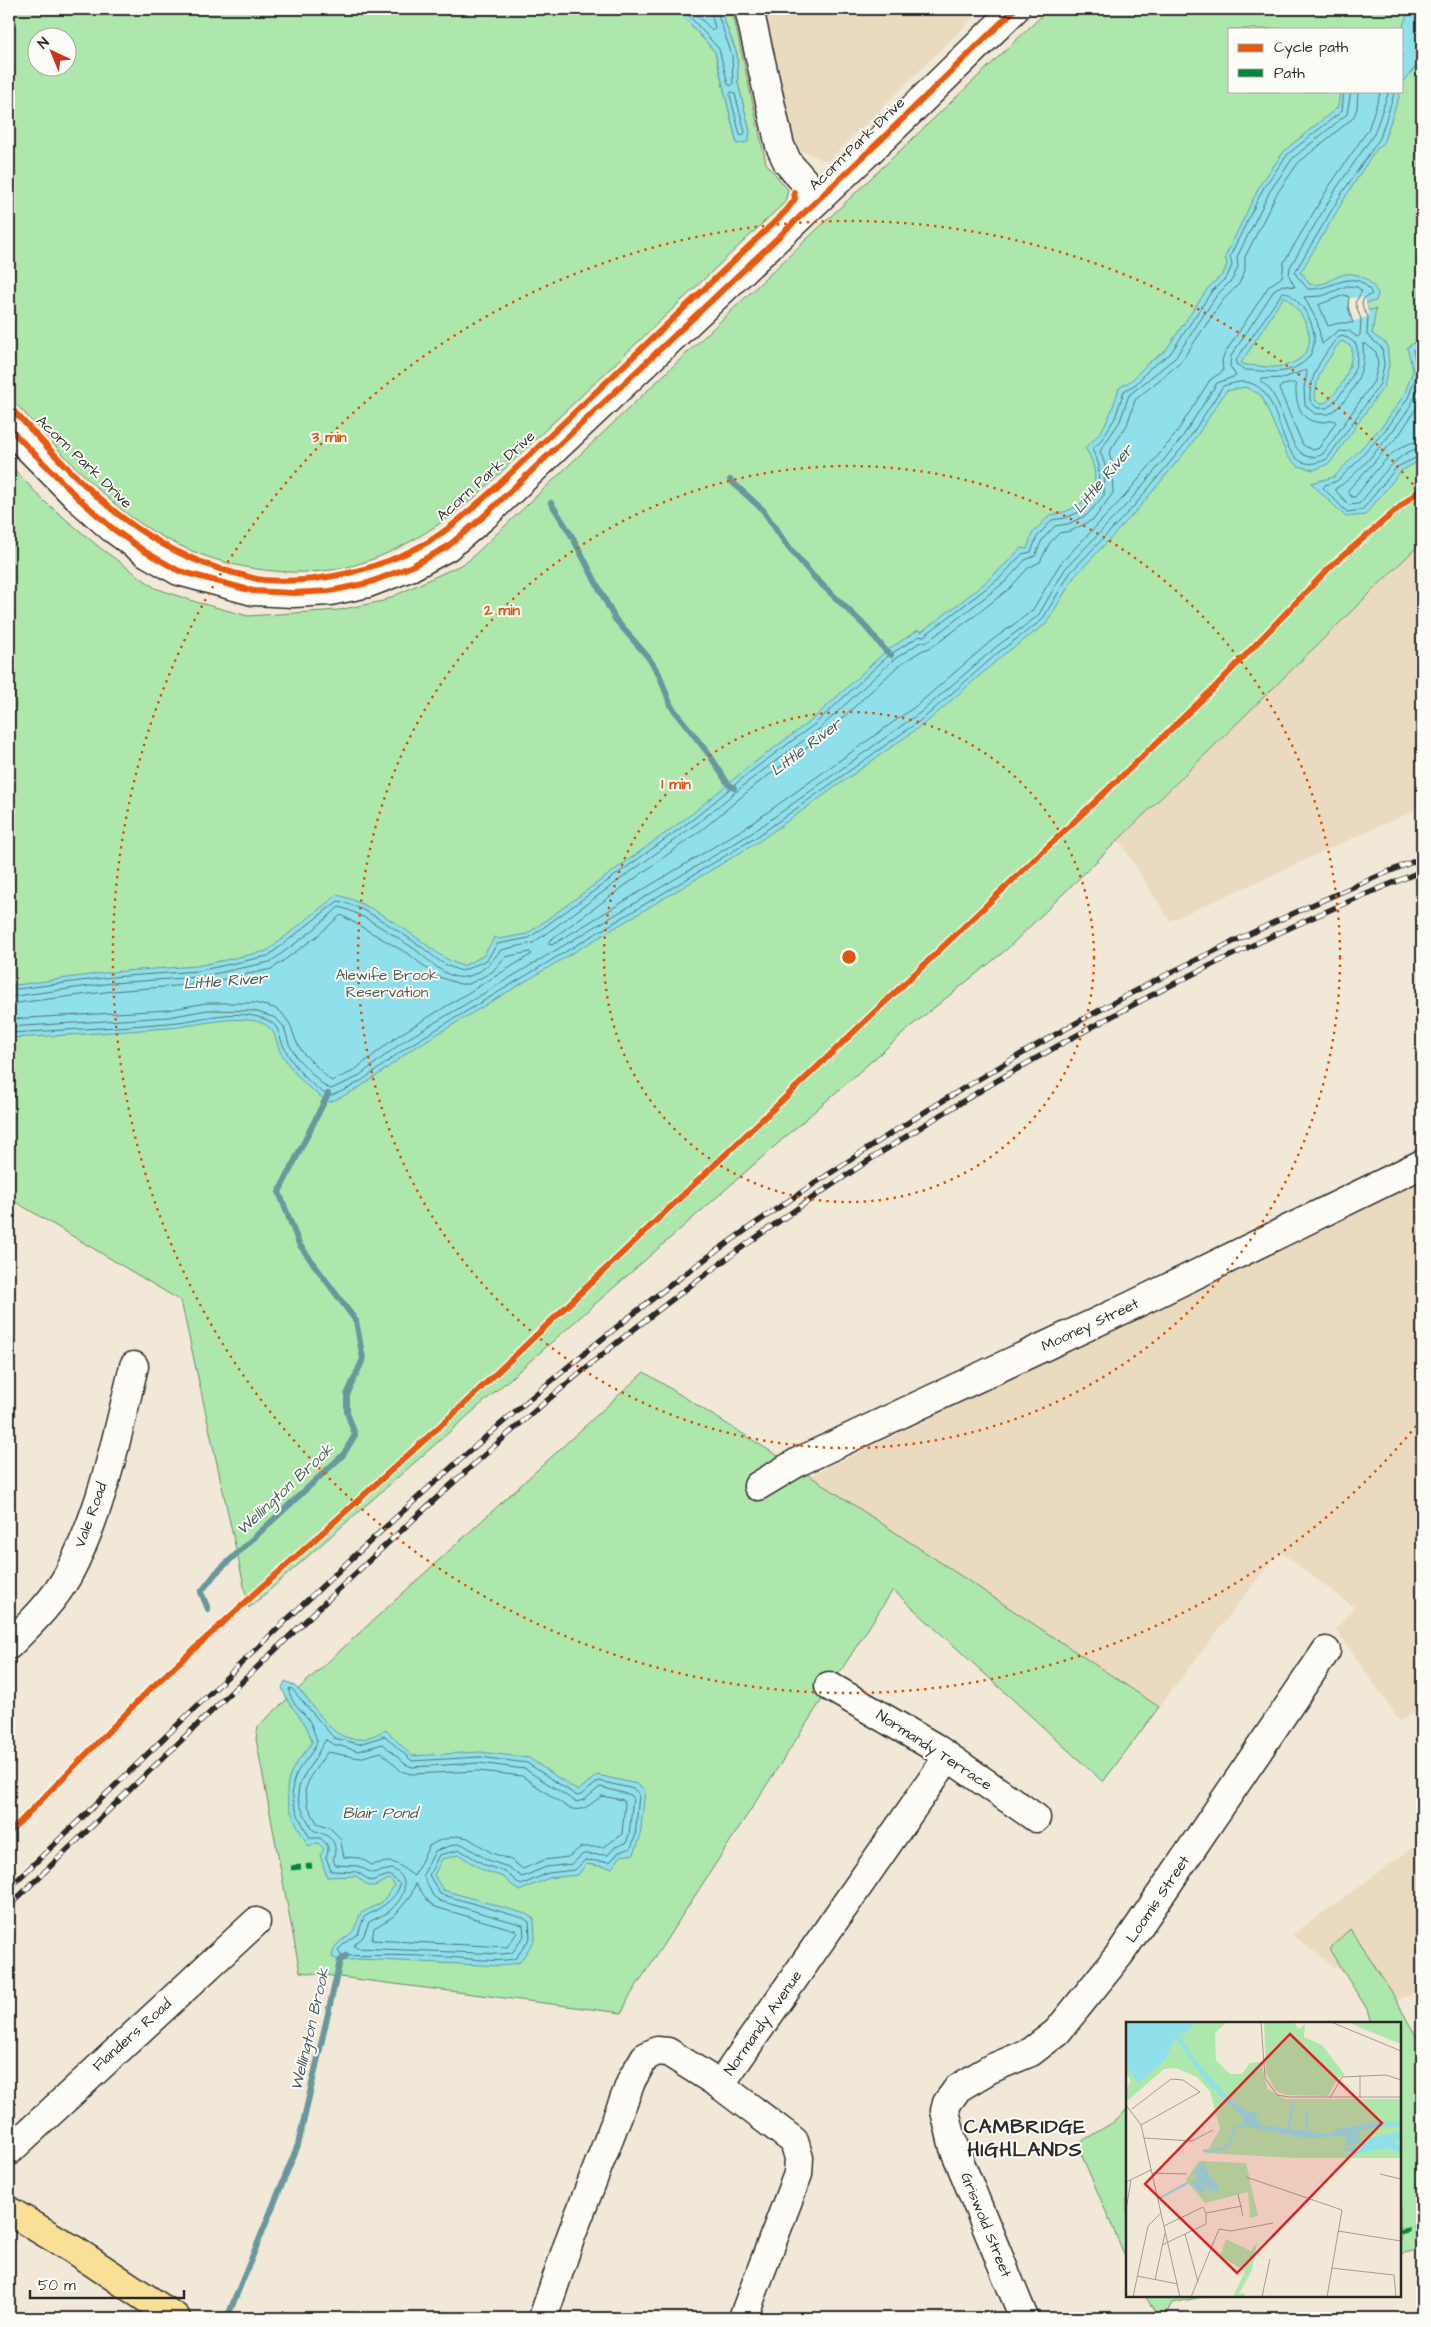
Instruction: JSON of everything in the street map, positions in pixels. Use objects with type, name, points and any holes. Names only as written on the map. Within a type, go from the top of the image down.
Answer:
[{"type":"main road","points":[[9,2210],[74,2250],[176,2318]]},
{"type":"street","points":[[749,9],[780,146],[788,163],[819,198]]},
{"type":"street","name":"Acorn Park Drive","points":[[9,428],[77,497],[112,528],[144,551],[179,571],[253,591],[293,593],[330,591],[368,583],[410,567],[447,547],[484,516],[1015,9]]},
{"type":"street","name":"Mooney Street","points":[[758,1486],[798,1462],[1133,1305],[1422,1164]]},
{"type":"street","name":"Vale Road","points":[[9,1644],[40,1615],[67,1576],[93,1519],[116,1442],[134,1366]]},
{"type":"street","name":"Loomis Street","points":[[948,2103],[958,2088],[990,2069],[1031,2052],[1057,2032],[1120,1954],[1326,1652]]},
{"type":"street","name":"Normandy Terrace","points":[[829,1686],[948,1756],[1036,1818]]},
{"type":"street","name":"Normandy Avenue","points":[[543,2318],[571,2236],[628,2088],[645,2057],[657,2051],[668,2052],[720,2085],[948,1756]]},
{"type":"street","name":"Flanders Road","points":[[9,2151],[256,1922]]},
{"type":"street","points":[[720,2085],[794,2141],[799,2158],[798,2174],[743,2318]]},
{"type":"street","name":"Griswold Street","points":[[948,2103],[945,2111],[954,2148],[1024,2318]]},
{"type":"shaded area","points":[[732,9],[982,9],[827,162],[759,132]]},
{"type":"shaded area","points":[[1422,542],[1422,807],[1170,921],[1119,840]]},
{"type":"shaded area","points":[[1422,1180],[1422,1716],[1418,1710],[1400,1721],[1336,1629],[1354,1607],[1279,1551],[1159,1707],[810,1476]]},
{"type":"shaded area","points":[[1422,1841],[1422,1989],[1386,2005],[1292,1935]]},
{"type":"green space","points":[[9,9],[677,9],[715,52],[737,144],[750,132],[738,83],[737,54],[720,9],[732,9],[766,163],[788,190],[785,202],[475,497],[443,521],[408,543],[370,560],[351,566],[305,572],[253,568],[203,555],[156,533],[134,519],[101,492],[9,397]]},
{"type":"green space","name":"Alewife Brook Reservation","points":[[1049,9],[1422,9],[1422,542],[1006,950],[915,1023],[249,1608],[181,1301],[9,1198],[9,464],[44,501],[99,547],[155,588],[196,602],[248,616],[339,610],[383,601],[467,562]]},
{"type":"green space","points":[[644,1372],[810,1476],[1159,1707],[1103,1782],[893,1590],[628,1999],[622,2013],[300,1972],[256,1739],[258,1726]]},
{"type":"green space","points":[[1350,1929],[1390,1989],[1422,2047],[1422,2249],[1401,2254],[1401,2022],[1371,2022],[1367,2009],[1329,1949]]},
{"type":"green space","points":[[1126,2110],[1126,2259],[1077,2144],[1117,2120]]},
{"type":"green space","points":[[1146,2297],[1202,2297],[1172,2303],[1164,2318],[1159,2318]]},
{"type":"water","points":[[677,9],[720,9],[737,54],[738,83],[750,132],[748,142],[737,144],[715,52]]},
{"type":"water","points":[[1409,9],[1422,9],[1422,60],[1404,80],[1404,28],[1402,28]]},
{"type":"water","name":"Little River","points":[[1340,92],[1401,92],[1384,141],[1372,155],[1300,273],[1303,274],[1309,284],[1324,283],[1348,274],[1359,275],[1368,281],[1378,294],[1376,301],[1366,303],[1368,310],[1376,309],[1372,334],[1387,344],[1389,365],[1384,386],[1330,463],[1314,470],[1298,466],[1288,457],[1261,395],[1245,387],[1226,391],[1190,446],[1138,509],[1074,577],[1046,624],[1003,655],[928,721],[758,842],[409,1051],[362,1086],[330,1102],[315,1092],[295,1073],[280,1051],[271,1029],[259,1022],[234,1020],[168,1028],[9,1038],[9,986],[111,972],[197,966],[267,951],[337,895],[348,898],[380,914],[445,958],[463,966],[483,956],[495,937],[499,939],[527,934],[693,813],[747,768],[812,720],[886,651],[918,630],[921,632],[973,593],[1021,548],[1027,549],[1032,534],[1050,515],[1069,510],[1085,500],[1094,485],[1095,476],[1092,460],[1085,447],[1103,428],[1119,388],[1132,380],[1147,364],[1166,350],[1208,288],[1223,274],[1227,264],[1225,257],[1260,185],[1285,150],[1338,107]],"holes":[[[1284,296],[1293,304],[1306,324],[1309,335],[1309,345],[1305,354],[1296,361],[1278,367],[1245,365],[1241,363]],[[1342,341],[1352,347],[1348,371],[1341,385],[1325,403],[1319,403],[1315,400],[1316,387],[1325,365]]]},
{"type":"water","points":[[1422,339],[1422,459],[1401,471],[1365,515],[1346,517],[1311,483],[1334,477],[1384,424],[1404,395],[1413,371],[1407,347]]},
{"type":"water","name":"Blair Pond","points":[[285,1681],[295,1686],[304,1695],[328,1725],[337,1733],[347,1738],[363,1739],[386,1730],[412,1756],[480,1752],[529,1758],[578,1791],[597,1775],[637,1784],[645,1790],[640,1838],[634,1854],[621,1856],[612,1868],[586,1864],[578,1875],[549,1878],[519,1891],[503,1877],[483,1870],[459,1855],[442,1859],[434,1875],[443,1890],[526,1914],[534,1919],[535,1939],[520,1962],[501,1966],[359,1959],[340,1961],[332,1957],[339,1942],[353,1930],[361,1913],[381,1903],[395,1885],[389,1879],[375,1886],[369,1886],[356,1876],[327,1877],[320,1855],[324,1849],[318,1843],[308,1846],[293,1817],[287,1788],[289,1777],[294,1767],[312,1742],[305,1725],[284,1693],[282,1688]]},
{"type":"pier","points":[[1365,297],[1369,316],[1352,322],[1348,298]]},
{"type":"waterway","points":[[730,480],[763,510],[786,544],[813,576],[864,625],[891,655]]},
{"type":"waterway","points":[[551,503],[573,538],[615,619],[648,657],[659,674],[671,706],[711,757],[728,784],[734,788]]},
{"type":"waterway","name":"Wellington Brook","points":[[208,1609],[201,1592],[216,1573],[343,1455],[355,1435],[347,1412],[347,1395],[363,1359],[356,1321],[299,1244],[279,1192],[328,1094]]},
{"type":"waterway","name":"Wellington Brook","points":[[227,2318],[298,2145],[340,1961],[346,1956]]},
{"type":"railway","points":[[9,1888],[252,1652],[417,1498],[588,1350],[714,1253],[899,1128],[1044,1041],[1192,962],[1268,925],[1422,858]]},
{"type":"railway","points":[[9,1906],[389,1541],[551,1397],[688,1288],[786,1217],[886,1149],[989,1085],[1094,1026],[1202,970],[1311,918],[1422,871]]},
{"type":"marked path","points":[[291,1868],[312,1866]]},
{"type":"marked path","points":[[1401,2232],[1422,2226]]},
{"type":"cycle path","points":[[9,428],[77,497],[112,528],[144,551],[179,571],[253,591],[293,593],[330,591],[368,583],[410,567],[447,547],[484,516],[884,137],[1015,9]]},
{"type":"cycle path","points":[[9,406],[64,464],[108,506],[149,536],[190,558],[219,569],[264,580],[307,580],[349,573],[409,552],[428,542],[462,517],[493,490],[786,211],[795,199],[794,192]]},
{"type":"cycle path","points":[[9,1833],[150,1689],[462,1406],[1213,689],[1331,566],[1422,488]]},
{"type":"district","name":"CAMBRIDGE HIGHLANDS","points":[[1025,2138]]}]
